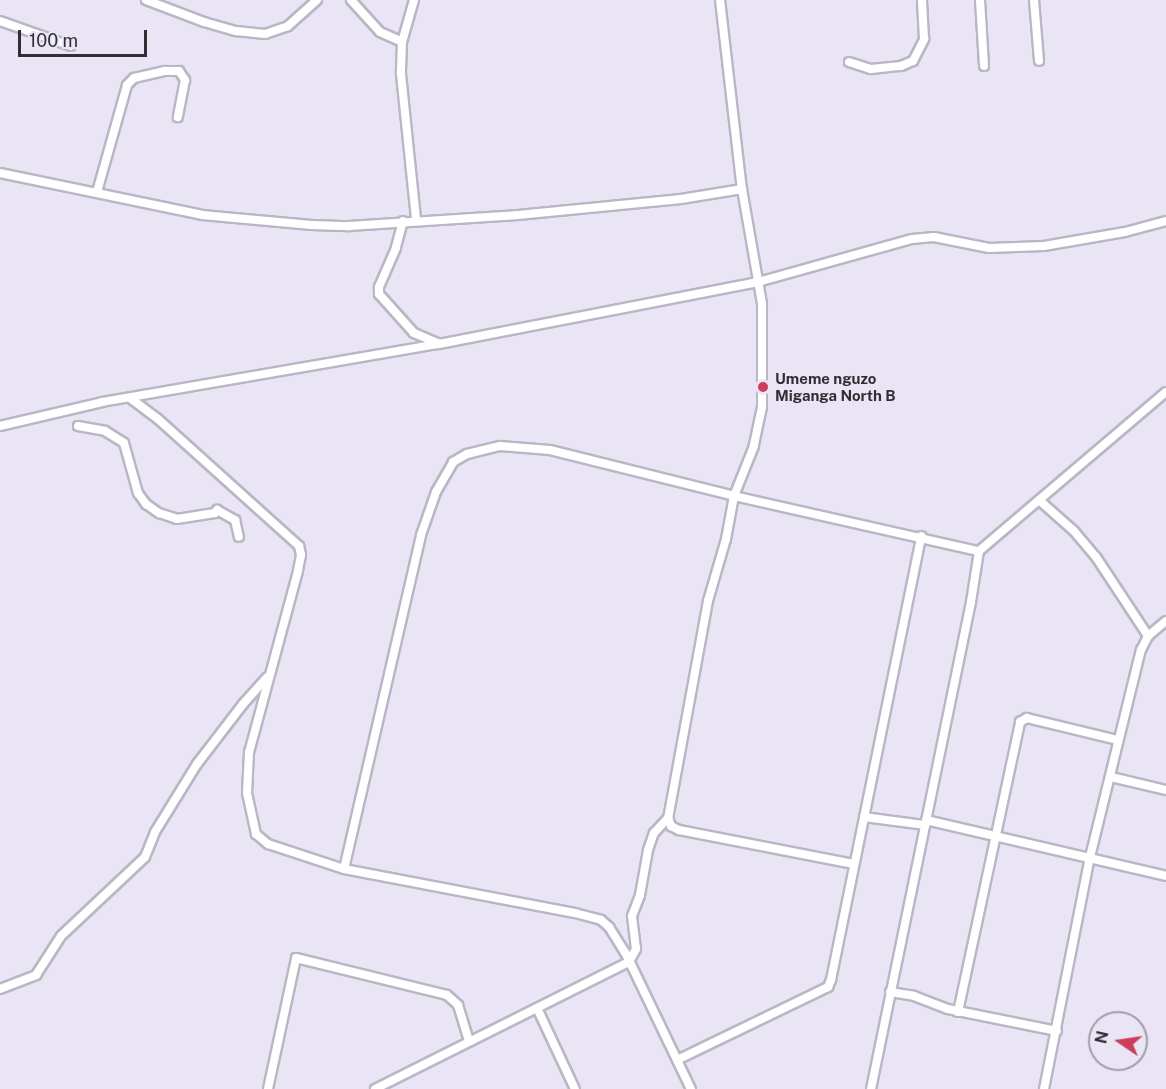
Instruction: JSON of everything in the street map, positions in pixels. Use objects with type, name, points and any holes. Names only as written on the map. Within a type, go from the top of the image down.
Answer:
[{"type":"street","points":[[146,0],[204,22],[236,31],[265,34],[288,26],[317,0]]},
{"type":"street","points":[[351,0],[380,32],[402,42]]},
{"type":"street","points":[[414,0],[402,42],[403,109],[416,219]]},
{"type":"street","points":[[720,0],[742,189],[758,282],[764,339],[762,407],[754,446],[734,496],[726,539],[708,601],[668,818],[670,826],[678,830],[854,864]]},
{"type":"street","points":[[849,62],[871,69],[901,66],[913,60],[924,39],[922,0]]},
{"type":"street","points":[[980,0],[984,66]]},
{"type":"street","points":[[1034,0],[1039,61]]},
{"type":"street","points":[[0,21],[71,46]]},
{"type":"street","points":[[97,192],[127,85],[134,78],[165,70],[178,71],[185,80],[178,117]]},
{"type":"street","points":[[0,173],[202,215],[252,222],[349,226],[681,199],[742,189]]},
{"type":"street","points":[[403,221],[396,248],[379,286],[379,294],[414,333],[439,344]]},
{"type":"street","points":[[0,426],[130,398],[439,344],[758,282],[923,237],[989,248],[1033,246],[1125,232],[1166,221]]},
{"type":"street","points":[[871,1089],[980,551],[1166,392]]},
{"type":"street","points":[[130,398],[174,434],[299,546],[301,555],[249,752],[247,793],[256,834],[268,844],[344,869],[575,913],[601,920],[609,927],[629,962],[691,1089]]},
{"type":"street","points":[[78,426],[105,431],[124,443],[138,493],[146,504],[159,513],[177,519],[215,513],[217,510],[235,520],[239,537]]},
{"type":"street","points":[[344,869],[421,535],[436,492],[453,462],[467,454],[500,446],[550,450],[734,496],[980,551]]},
{"type":"street","points":[[1039,500],[1074,531],[1096,557],[1148,636]]},
{"type":"street","points":[[677,1060],[828,987],[837,958],[921,536]]},
{"type":"street","points":[[1044,1089],[1090,857],[1141,650],[1148,636],[1166,621]]},
{"type":"street","points":[[0,989],[36,975],[61,936],[145,857],[155,832],[197,765],[243,704],[270,675]]},
{"type":"street","points":[[958,1012],[1022,720],[1027,718],[1118,740]]},
{"type":"street","points":[[1111,777],[1166,790]]},
{"type":"street","points":[[864,817],[926,823],[1090,857],[1166,876]]},
{"type":"street","points":[[375,1089],[629,962],[636,949],[632,916],[640,895],[648,850],[654,833],[668,818]]},
{"type":"street","points":[[268,1089],[297,958],[447,995],[458,1005],[469,1041]]},
{"type":"street","points":[[890,992],[914,996],[958,1012],[1057,1031]]},
{"type":"street","points":[[537,1008],[576,1089]]},
{"type":"place","name":"Umeme nguzo Miganga North B","points":[[763,387]]}]
